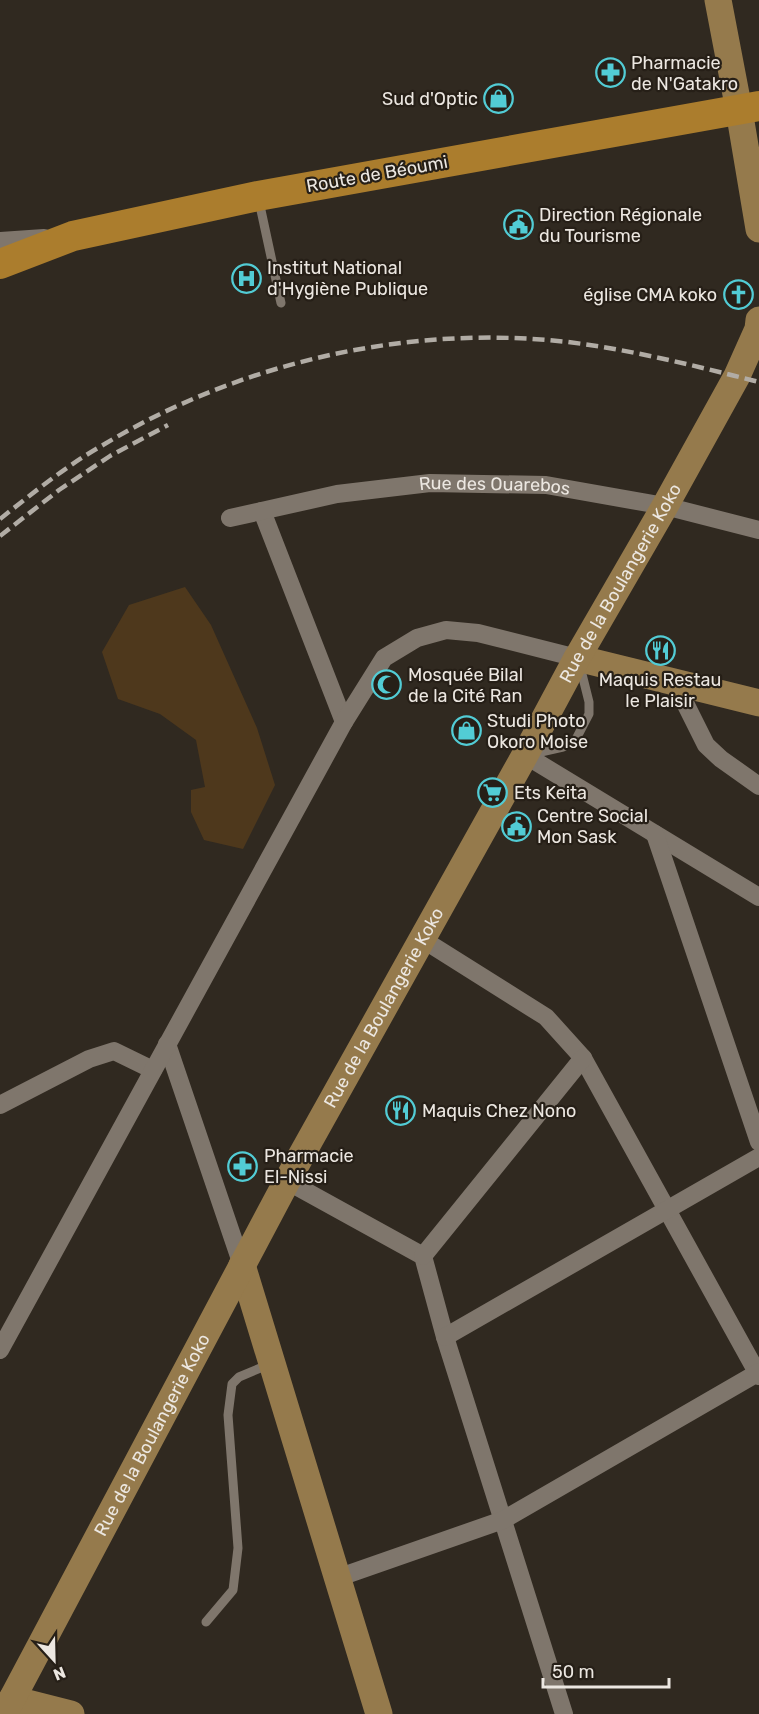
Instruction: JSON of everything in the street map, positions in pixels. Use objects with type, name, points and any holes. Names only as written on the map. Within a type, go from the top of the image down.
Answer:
[{"type":"main road","name":"Route de Béoumi","points":[[0,264],[73,236],[258,196],[749,108]]},
{"type":"street","points":[[718,0],[749,108],[759,229]]},
{"type":"street","points":[[0,241],[73,236]]},
{"type":"street","name":"Rue de la Boulangerie Koko","points":[[6,1703],[287,1181],[745,360],[758,329],[759,320]]},
{"type":"street","name":"Rue des Ouarebos","points":[[230,518],[337,494],[430,483],[546,485],[665,506],[759,530]]},
{"type":"street","points":[[262,511],[344,722]]},
{"type":"street","points":[[0,1350],[344,722],[384,658],[417,638],[446,630],[478,633],[759,703]]},
{"type":"street","points":[[674,681],[706,745],[721,759],[759,786]]},
{"type":"street","points":[[525,755],[759,897]]},
{"type":"street","points":[[656,834],[759,1142]]},
{"type":"street","points":[[337,1578],[503,1520],[758,1374],[583,1058],[546,1017],[422,939]]},
{"type":"street","points":[[167,1044],[242,1265],[379,1714]]},
{"type":"street","points":[[0,1105],[89,1059],[114,1051],[153,1070]]},
{"type":"street","points":[[423,1256],[583,1058]]},
{"type":"street","points":[[445,1337],[759,1157]]},
{"type":"street","points":[[287,1181],[423,1256],[445,1337],[564,1714]]},
{"type":"street","points":[[6,1703],[71,1714]]},
{"type":"lane","points":[[258,196],[281,303]]},
{"type":"lane","points":[[525,755],[563,747],[575,741],[589,714],[589,702],[578,658]]},
{"type":"lane","points":[[206,1622],[233,1590],[238,1548],[228,1415],[232,1384],[239,1377],[272,1363]]},
{"type":"shaded area","points":[[185,587],[211,625],[257,728],[275,785],[243,849],[204,840],[191,812],[191,790],[205,787],[196,740],[160,714],[118,699],[102,652],[129,605]]},
{"type":"railway","points":[[0,519],[50,480],[103,445],[156,416],[211,391],[269,371],[327,356],[387,345],[447,339],[508,338],[568,342],[688,364],[759,382]]},
{"type":"railway","points":[[0,536],[59,490],[110,456],[168,425]]},
{"type":"place","name":"Pharmacie de N'Gatakro","points":[[610,73]]},
{"type":"place","name":"Sud d'Optic","points":[[499,99]]},
{"type":"place","name":"Direction Régionale du Tourisme","points":[[518,225]]},
{"type":"place","name":"Institut National d'Hygiène Publique","points":[[246,278]]},
{"type":"place","name":"église CMA koko","points":[[738,295]]},
{"type":"place","name":"Maquis Restau le Plaisir","points":[[660,651]]},
{"type":"place","name":"Mosquée Bilal de la Cité Ran","points":[[387,685]]},
{"type":"place","name":"Studi Photo Okoro Moise","points":[[466,731]]},
{"type":"place","name":"Ets Keita","points":[[493,793]]},
{"type":"place","name":"Centre Social Mon Sask","points":[[516,826]]},
{"type":"place","name":"Maquis Chez Nono","points":[[401,1111]]},
{"type":"place","name":"Pharmacie El-Nissi","points":[[243,1166]]}]
